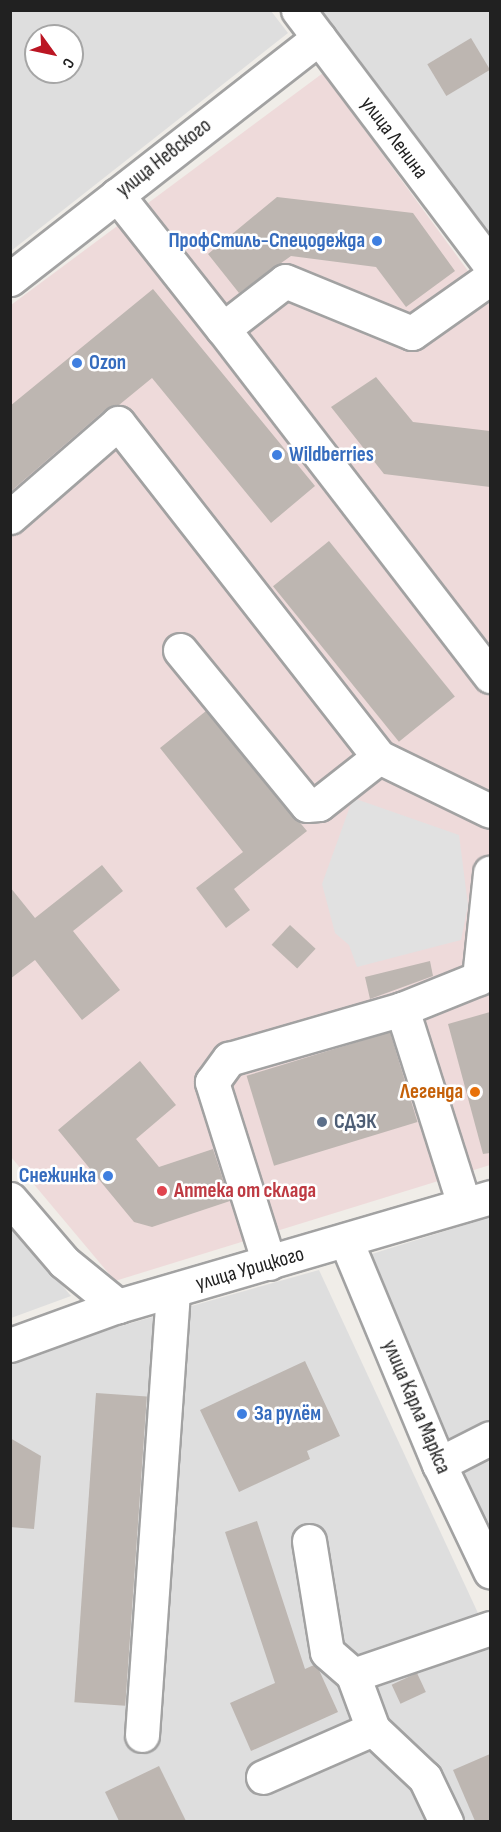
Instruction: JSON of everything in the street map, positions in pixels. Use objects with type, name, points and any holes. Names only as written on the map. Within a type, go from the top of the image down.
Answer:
[{"type":"street","name":"улица Ленина","points":[[298,10],[490,265]]},
{"type":"street","name":"улица Невского","points":[[10,279],[319,38]]},
{"type":"street","points":[[117,195],[490,676]]},
{"type":"street","points":[[223,329],[285,281],[412,333],[490,278]]},
{"type":"street","points":[[10,517],[118,423],[379,757],[490,811]]},
{"type":"street","points":[[180,650],[308,805],[319,804],[379,757]]},
{"type":"street","points":[[269,1263],[212,1082],[229,1059],[402,1009],[479,978],[490,873]]},
{"type":"street","points":[[402,1009],[477,1201]]},
{"type":"street","points":[[10,1199],[64,1262],[118,1306]]},
{"type":"street","name":"улица Урицкого","points":[[10,1345],[118,1306],[477,1201]]},
{"type":"street","name":"улица Карла Маркса","points":[[346,1241],[439,1464],[490,1571]]},
{"type":"street","points":[[141,1735],[172,1292]]},
{"type":"street","points":[[439,1464],[490,1438]]},
{"type":"street","points":[[309,1541],[327,1652],[353,1675],[373,1729],[425,1778],[446,1821]]},
{"type":"street","points":[[353,1675],[490,1628]]},
{"type":"street","points":[[263,1777],[373,1729]]},
{"type":"shaded area","points":[[11,10],[271,11],[288,33],[11,251]]},
{"type":"shaded area","points":[[318,11],[490,11],[490,242]]},
{"type":"shaded area","points":[[323,73],[490,301],[490,1165],[115,1281],[11,1157],[11,305]]},
{"type":"shaded area","points":[[353,798],[459,835],[468,905],[461,940],[357,967],[349,945],[335,933],[322,884]]},
{"type":"shaded area","points":[[490,1217],[490,1541],[359,1258]]},
{"type":"shaded area","points":[[10,1224],[71,1296],[10,1318]]},
{"type":"shaded area","points":[[319,1270],[490,1639],[490,1821],[11,1822],[11,1357]]},
{"type":"building","points":[[471,38],[490,70],[446,96],[427,64]]},
{"type":"building","points":[[277,197],[413,213],[455,271],[406,307],[376,267],[291,256],[239,293],[208,254]]},
{"type":"building","points":[[153,289],[315,486],[271,523],[152,378],[119,405],[106,409],[10,492],[10,406]]},
{"type":"building","points":[[376,377],[413,422],[490,431],[490,487],[384,474],[331,407]]},
{"type":"building","points":[[329,541],[455,696],[399,742],[273,586]]},
{"type":"building","points":[[206,711],[307,831],[234,889],[250,910],[226,928],[196,888],[243,852],[160,748]]},
{"type":"building","points":[[102,865],[123,891],[73,931],[120,990],[82,1020],[35,960],[10,979],[10,887],[35,918]]},
{"type":"building","points":[[290,925],[316,949],[297,969],[272,945]]},
{"type":"building","points":[[430,961],[433,976],[370,999],[365,977]]},
{"type":"building","points":[[490,1012],[490,1153],[483,1154],[448,1024]]},
{"type":"building","points":[[390,1032],[417,1122],[274,1166],[247,1076]]},
{"type":"building","points":[[140,1061],[176,1105],[136,1139],[159,1167],[213,1149],[230,1201],[152,1227],[134,1222],[58,1130]]},
{"type":"building","points":[[305,1361],[340,1436],[307,1451],[310,1459],[239,1492],[200,1410]]},
{"type":"building","points":[[96,1393],[147,1397],[125,1706],[74,1702]]},
{"type":"building","points":[[10,1438],[41,1456],[34,1529],[10,1527]]},
{"type":"building","points":[[257,1521],[305,1669],[314,1665],[319,1670],[338,1712],[251,1751],[230,1703],[275,1683],[225,1532]]},
{"type":"building","points":[[417,1673],[426,1692],[400,1704],[392,1685]]},
{"type":"building","points":[[490,1754],[490,1821],[475,1821],[453,1770]]},
{"type":"building","points":[[159,1766],[186,1821],[119,1821],[105,1792]]},
{"type":"place","name":"ПрофСтиль-Спецодежда","points":[[377,241]]},
{"type":"place","name":"Ozon","points":[[77,363]]},
{"type":"place","name":"Wildberries","points":[[277,455]]},
{"type":"place","name":"Легенда","points":[[475,1092]]},
{"type":"place","name":"СДЭК","points":[[322,1122]]},
{"type":"place","name":"Снежинка","points":[[108,1176]]},
{"type":"place","name":"Аптека от склада","points":[[162,1191]]},
{"type":"place","name":"За рулём","points":[[242,1414]]}]
